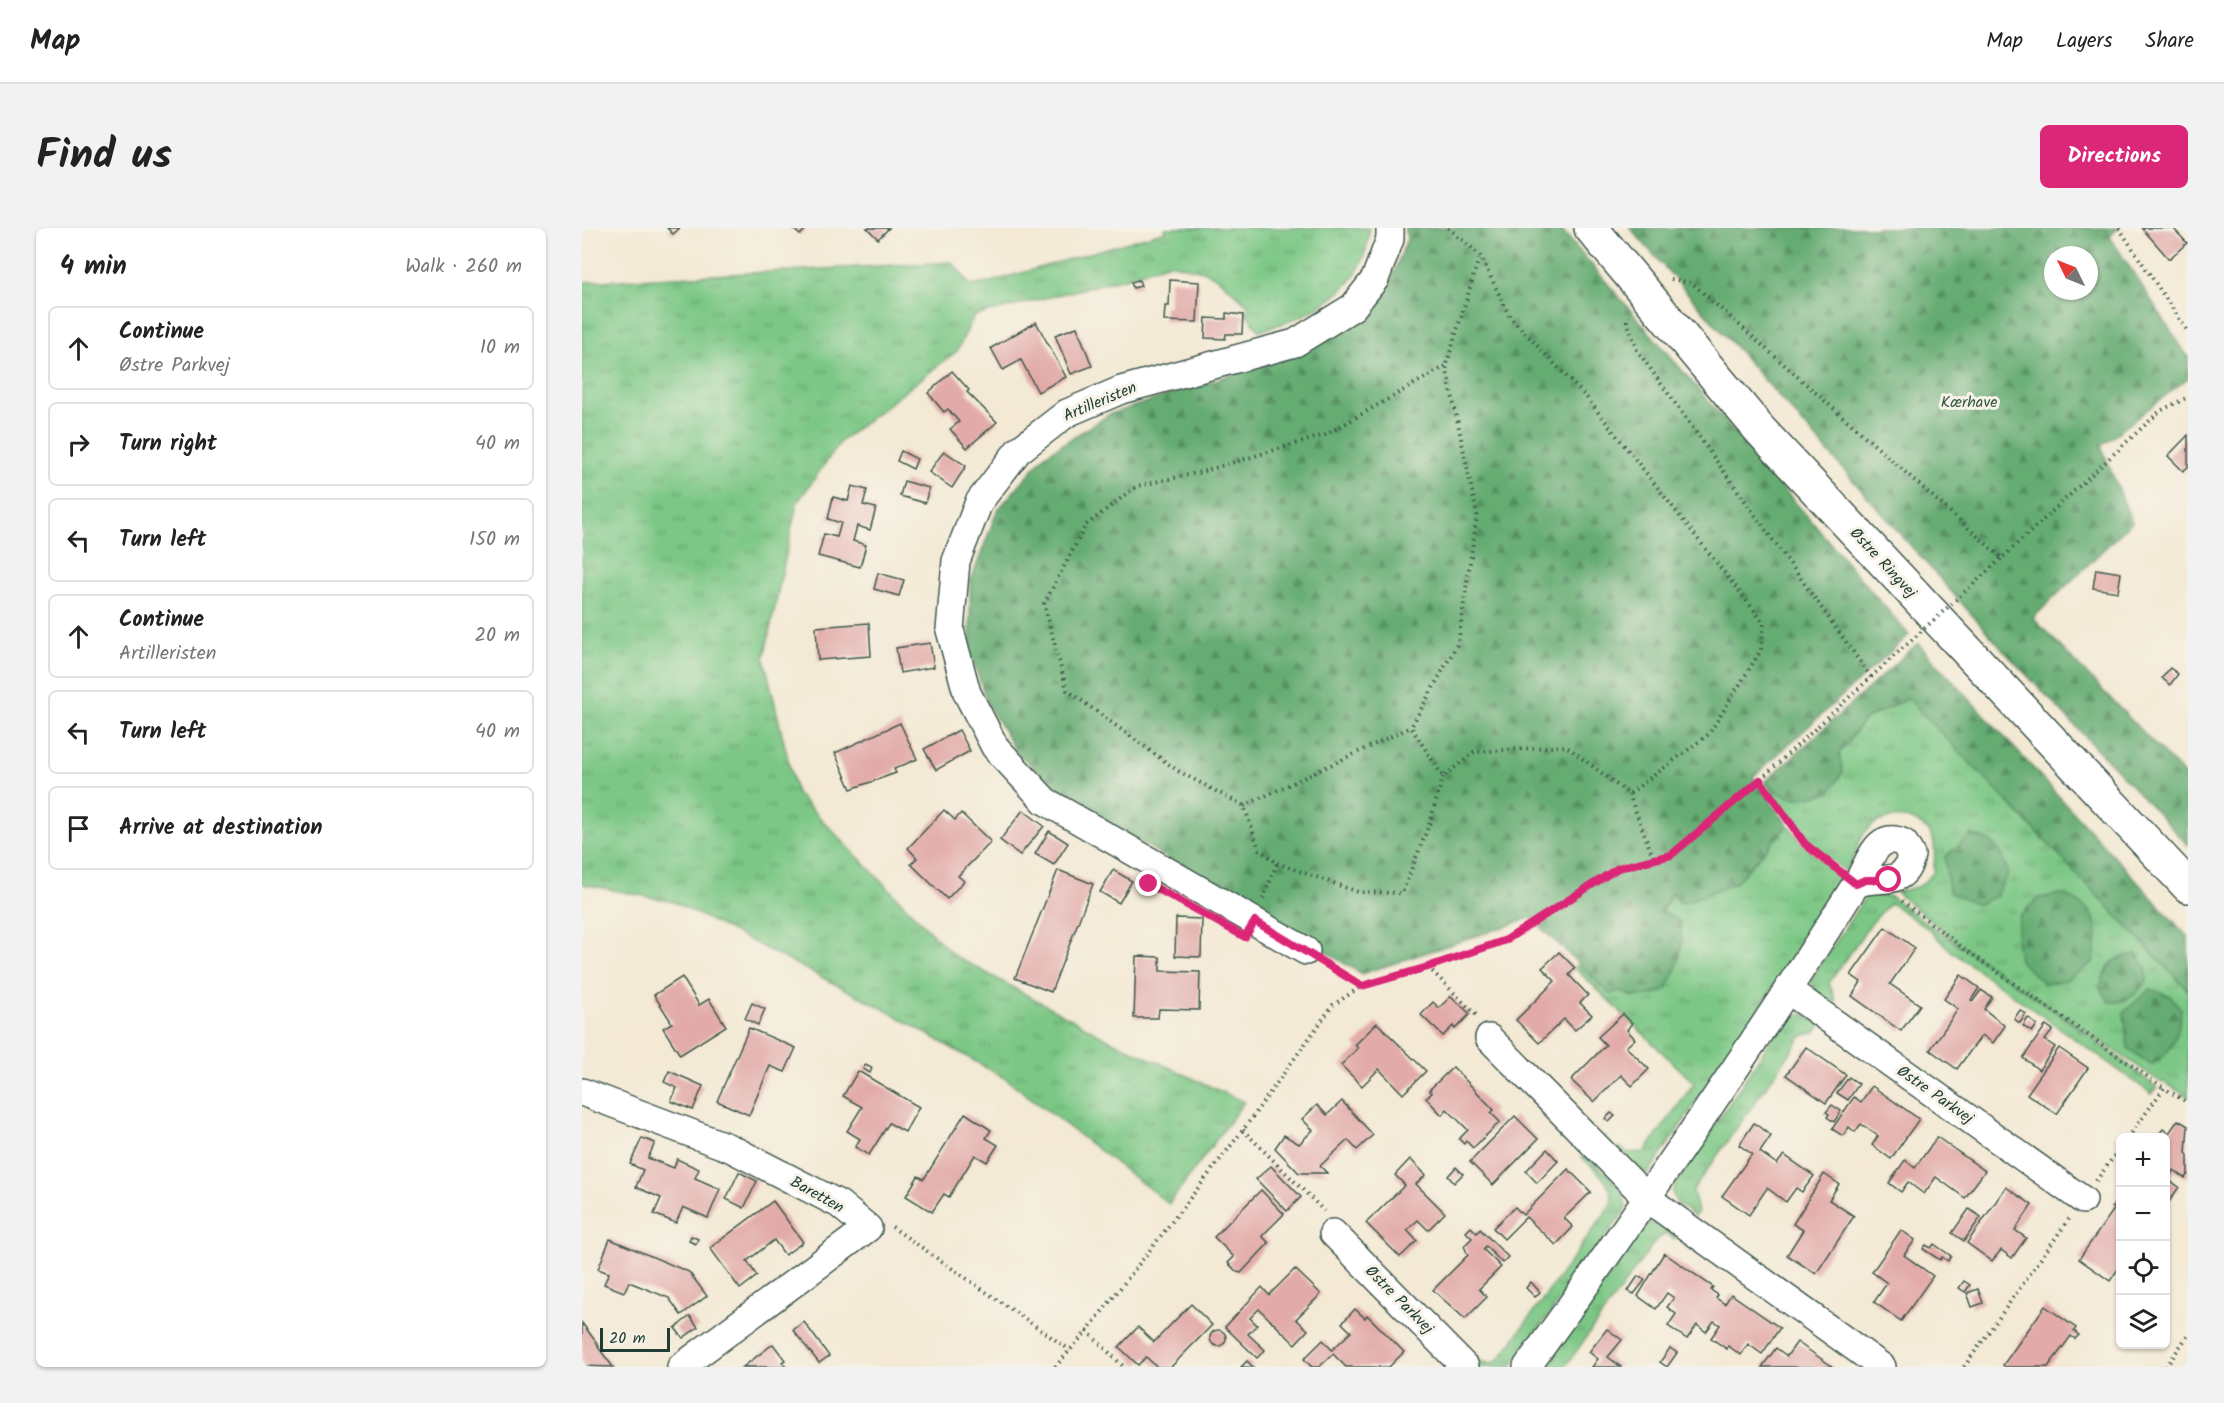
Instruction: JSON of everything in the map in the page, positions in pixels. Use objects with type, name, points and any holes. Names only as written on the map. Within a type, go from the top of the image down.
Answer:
[{"type":"main road","name":"Østre Ringvej","points":[[1591,228],[1760,430],[2188,886]]},
{"type":"street","name":"Artilleristen","points":[[1306,951],[1045,801],[995,747],[967,693],[950,630],[956,561],[979,502],[1018,451],[1066,413],[1121,390],[1295,343],[1353,307],[1376,279],[1390,239],[1390,228]]},
{"type":"street","points":[[1527,1367],[1648,1198],[1788,990],[1856,884]]},
{"type":"street","name":"Østre Parkvej","points":[[1788,990],[2083,1200]]},
{"type":"street","points":[[1489,1038],[1648,1198],[1882,1367]]},
{"type":"street","name":"Baretten","points":[[582,1092],[730,1148],[839,1204],[867,1228]]},
{"type":"street","points":[[681,1367],[867,1228]]},
{"type":"street","name":"Østre Parkvej","points":[[1333,1233],[1465,1367]]},
{"type":"path","points":[[1448,228],[1480,255],[1510,317],[1587,399],[1764,622],[1761,650],[1709,734],[1629,794]]},
{"type":"path","points":[[2119,228],[2188,332]]},
{"type":"path","points":[[1244,806],[1411,727],[1458,643],[1477,515],[1446,366],[1480,255]]},
{"type":"path","points":[[1662,282],[1672,279],[1692,283],[2002,558]]},
{"type":"path","points":[[1630,313],[1627,321],[1637,350],[1871,677]]},
{"type":"path","points":[[1446,366],[1325,435],[1201,472],[1137,486],[1086,525],[1044,604],[1067,690],[1178,771],[1244,806],[1259,849],[1277,863],[1358,892],[1402,893],[1429,825],[1443,777],[1474,752],[1566,746],[1629,794],[1654,859]]},
{"type":"path","points":[[1055,1367],[1087,1331],[1243,1130],[1333,1005],[1362,986],[1428,967],[1506,940],[1618,868],[1671,855],[1760,780],[2160,411],[2188,397]]},
{"type":"path","points":[[1411,727],[1443,777]]},
{"type":"path","points":[[1760,780],[1805,844],[1856,884]]},
{"type":"path","points":[[1255,921],[1277,863]]},
{"type":"path","points":[[1898,898],[1967,951],[2188,1103]]},
{"type":"path","points":[[1306,951],[1362,986]]},
{"type":"path","points":[[1428,967],[1481,1020],[1489,1038]]},
{"type":"path","points":[[2131,1133],[2164,1088]]},
{"type":"path","points":[[1243,1130],[1328,1214],[1333,1233]]},
{"type":"path","points":[[1964,1367],[2116,1155]]},
{"type":"path","points":[[867,1228],[894,1227],[1070,1350]]},
{"type":"path","points":[[1087,1331],[1124,1367]]},
{"type":"path","points":[[2166,1367],[2188,1335]]},
{"type":"green space","points":[[1165,228],[1369,228],[1366,250],[1359,268],[1348,284],[1317,308],[1259,331],[1245,311],[1250,307],[1220,280],[1207,272],[1169,263],[1125,278],[974,316],[957,351],[841,441],[797,503],[764,658],[796,793],[953,955],[1110,1040],[1244,1102],[1169,1204],[1006,1079],[882,1008],[674,902],[582,884],[582,282],[952,262],[971,286],[1166,231]]},
{"type":"green space","points":[[1405,228],[1560,228],[1909,635],[1753,777],[1788,825],[1735,883],[1681,904],[1672,892],[1662,910],[1680,922],[1681,948],[1667,989],[1655,994],[1638,996],[1620,991],[1610,994],[1531,918],[1362,974],[1078,805],[1016,752],[987,703],[970,651],[970,583],[997,511],[1045,455],[1110,414],[1286,357],[1356,324],[1390,283],[1407,239]]},
{"type":"green space","name":"Kærhave","points":[[1630,228],[2118,228],[2110,237],[2188,357],[2188,378],[2101,446],[2132,522],[2033,618],[2188,779],[2188,845],[2002,649]]},
{"type":"green space","points":[[1918,643],[2188,937],[2188,990],[1908,698],[1864,720],[1839,754],[1843,772],[1829,793],[1802,798],[1788,797],[1766,781]]},
{"type":"green space","points":[[1908,697],[2188,990],[2188,1097],[2164,1082],[2162,1083],[1967,950],[1896,892],[1920,886],[1934,872],[1933,840],[1921,824],[1912,820],[1892,818],[1873,825],[1863,835],[1852,862],[1845,871],[1811,845],[1764,783],[1766,781],[1776,792],[1839,754],[1864,720]]},
{"type":"green space","points":[[1788,825],[1804,846],[1842,878],[1839,890],[1648,1174],[1633,1167],[1615,1151],[1620,1147],[1626,1153],[1645,1152],[1694,1083],[1575,968],[1579,964],[1610,994],[1620,991],[1632,997],[1662,910],[1673,893],[1681,904],[1735,883]]},
{"type":"green space","points":[[1971,834],[1997,847],[2008,873],[1996,896],[1977,905],[1949,892],[1945,857]]},
{"type":"green space","points":[[1879,892],[1893,898],[2059,1015],[2157,1088],[2152,1094],[1951,951],[1927,928],[1890,903],[1869,926],[1829,983],[1836,1001],[1833,1006],[1818,996],[1811,980],[1865,897]]},
{"type":"green space","points":[[2061,894],[2083,905],[2090,912],[2097,928],[2096,949],[2093,962],[2067,980],[2044,984],[2019,960],[2016,938],[2020,915],[2039,898]]},
{"type":"green space","points":[[2137,954],[2146,967],[2147,981],[2131,997],[2109,1002],[2100,987],[2106,972],[2116,959]]},
{"type":"green space","points":[[2150,989],[2170,996],[2181,1009],[2174,1041],[2165,1054],[2151,1065],[2128,1048],[2124,1012]]},
{"type":"green space","points":[[1803,1014],[1821,1025],[1816,1032],[1802,1036],[1693,1190],[1698,1212],[1694,1216],[1676,1202],[1672,1192],[1674,1187],[1785,1019]]},
{"type":"green space","points":[[1585,1154],[1617,1186],[1622,1193],[1626,1209],[1511,1367],[1476,1367],[1469,1359],[1475,1354],[1482,1362],[1493,1363],[1501,1357],[1611,1205],[1612,1198],[1607,1184],[1582,1157]]},
{"type":"green space","points":[[1656,1222],[1665,1224],[1676,1234],[1675,1240],[1666,1234],[1656,1240],[1565,1367],[1544,1367],[1646,1225]]},
{"type":"building","points":[[667,228],[680,228],[673,234]]},
{"type":"building","points":[[792,228],[807,228],[800,235]]},
{"type":"building","points":[[867,228],[889,228],[878,239]]},
{"type":"building","points":[[2142,228],[2173,228],[2187,243],[2169,259]]},
{"type":"building","points":[[1139,280],[1141,286],[1133,288],[1131,282]]},
{"type":"building","points":[[1170,280],[1199,282],[1197,322],[1164,321],[1165,306],[1169,306]]},
{"type":"building","points":[[1226,313],[1243,315],[1242,334],[1226,334],[1225,339],[1205,338],[1206,318],[1226,319]]},
{"type":"building","points":[[1036,322],[1066,377],[1038,392],[1021,360],[1003,370],[991,348]]},
{"type":"building","points":[[1077,327],[1092,366],[1071,374],[1055,335]]},
{"type":"building","points":[[952,371],[969,390],[967,392],[997,422],[967,448],[950,429],[959,422],[948,409],[944,412],[928,393]]},
{"type":"building","points":[[2188,435],[2188,467],[2183,471],[2168,456]]},
{"type":"building","points":[[901,451],[917,459],[913,469],[897,461]]},
{"type":"building","points":[[944,451],[966,466],[952,488],[929,472]]},
{"type":"building","points":[[904,481],[929,488],[925,503],[900,496]]},
{"type":"building","points":[[852,486],[867,490],[863,505],[876,508],[870,530],[857,526],[853,541],[866,545],[860,567],[818,556],[824,534],[837,537],[841,523],[828,519],[833,497],[848,501]]},
{"type":"building","points":[[2096,569],[2121,573],[2118,592],[2093,588]]},
{"type":"building","points":[[878,573],[904,580],[899,596],[874,589]]},
{"type":"building","points":[[869,623],[871,656],[818,660],[816,627]]},
{"type":"building","points":[[930,643],[934,667],[900,673],[896,648]]},
{"type":"building","points":[[2170,668],[2178,674],[2170,685],[2162,678]]},
{"type":"building","points":[[900,723],[917,759],[894,769],[896,773],[851,789],[835,753]]},
{"type":"building","points":[[959,730],[970,751],[936,770],[924,749]]},
{"type":"building","points":[[944,810],[955,820],[961,813],[991,842],[958,876],[964,881],[947,899],[911,864],[917,858],[908,848]]},
{"type":"building","points":[[1023,810],[1044,826],[1020,855],[1000,840]]},
{"type":"building","points":[[1049,831],[1068,843],[1054,865],[1035,854]]},
{"type":"building","points":[[1058,870],[1093,884],[1051,992],[1015,978]]},
{"type":"building","points":[[1113,870],[1132,881],[1119,903],[1100,892]]},
{"type":"building","points":[[1176,918],[1202,919],[1201,957],[1175,956]]},
{"type":"building","points":[[1885,927],[1915,948],[1890,984],[1920,1005],[1901,1031],[1852,996],[1861,982],[1851,975]]},
{"type":"building","points":[[1559,952],[1575,968],[1569,975],[1588,995],[1580,1003],[1592,1015],[1575,1030],[1564,1019],[1539,1043],[1516,1020],[1555,981],[1542,968]]},
{"type":"building","points":[[1136,956],[1160,957],[1160,971],[1200,972],[1199,1010],[1159,1009],[1158,1018],[1134,1018]]},
{"type":"building","points":[[1961,975],[1979,988],[1971,1000],[1973,1001],[1981,990],[1992,997],[1984,1009],[2005,1026],[1993,1043],[1982,1035],[1957,1069],[1930,1050],[1958,1009],[1944,999]]},
{"type":"building","points":[[682,977],[699,1005],[709,999],[726,1026],[680,1055],[663,1028],[672,1023],[654,995]]},
{"type":"building","points":[[1451,996],[1470,1014],[1455,1029],[1453,1026],[1443,1036],[1421,1015],[1433,1002],[1439,1008]]},
{"type":"building","points":[[752,1003],[765,1009],[758,1025],[745,1019]]},
{"type":"building","points":[[2020,1010],[2026,1014],[2020,1023],[2014,1019]]},
{"type":"building","points":[[1623,1014],[1632,1023],[1627,1030],[1635,1039],[1626,1047],[1649,1069],[1632,1086],[1621,1075],[1594,1102],[1571,1080],[1606,1045],[1598,1037]]},
{"type":"building","points":[[2028,1018],[2037,1025],[2032,1032],[2023,1026]]},
{"type":"building","points":[[1377,1023],[1426,1071],[1403,1094],[1379,1069],[1362,1086],[1341,1065],[1358,1048],[1355,1045]]},
{"type":"building","points":[[2046,1025],[2053,1030],[2045,1040],[2055,1047],[2039,1070],[2023,1058]]},
{"type":"building","points":[[749,1028],[796,1048],[785,1072],[770,1066],[749,1115],[717,1101]]},
{"type":"building","points":[[1806,1047],[1846,1075],[1826,1103],[1786,1075]]},
{"type":"building","points":[[2059,1048],[2088,1068],[2057,1114],[2027,1094]]},
{"type":"building","points":[[865,1065],[872,1068],[870,1073],[863,1069]]},
{"type":"building","points":[[1453,1067],[1494,1110],[1491,1113],[1500,1122],[1473,1148],[1466,1141],[1464,1144],[1459,1139],[1468,1130],[1447,1109],[1442,1115],[1426,1098],[1432,1093],[1429,1090]]},
{"type":"building","points":[[669,1071],[703,1086],[693,1110],[671,1101],[677,1088],[664,1082]]},
{"type":"building","points":[[858,1071],[919,1107],[905,1132],[889,1123],[869,1155],[855,1147],[860,1139],[847,1131],[862,1107],[843,1096]]},
{"type":"building","points":[[1849,1077],[1859,1084],[1848,1100],[1837,1093]]},
{"type":"building","points":[[1872,1086],[1919,1119],[1891,1159],[1872,1145],[1878,1136],[1861,1124],[1855,1132],[1849,1127],[1843,1136],[1832,1129],[1854,1097],[1861,1102]]},
{"type":"building","points":[[1342,1101],[1373,1135],[1357,1150],[1348,1140],[1320,1166],[1327,1173],[1299,1173],[1275,1148],[1284,1135],[1299,1144],[1313,1130],[1302,1119],[1317,1105],[1327,1115]]},
{"type":"building","points":[[1832,1105],[1841,1111],[1834,1122],[1827,1117],[1829,1114],[1826,1112]]},
{"type":"building","points":[[965,1113],[991,1130],[986,1138],[998,1145],[987,1162],[975,1155],[949,1197],[944,1194],[932,1212],[906,1196],[918,1176],[924,1179]]},
{"type":"building","points":[[1611,1113],[1615,1116],[1609,1122],[1605,1119]]},
{"type":"building","points":[[1515,1116],[1538,1139],[1493,1185],[1470,1162]]},
{"type":"building","points":[[2178,1120],[2188,1126],[2186,1153],[2188,1155],[2188,1174],[2185,1178],[2174,1170],[2170,1176],[2169,1133]]},
{"type":"building","points":[[1754,1123],[1771,1136],[1760,1152],[1777,1164],[1784,1155],[1814,1176],[1802,1192],[1796,1188],[1786,1202],[1767,1188],[1749,1215],[1722,1196],[1752,1154],[1739,1145]]},
{"type":"building","points":[[1937,1137],[1985,1171],[1965,1198],[1936,1177],[1924,1194],[1908,1182],[1901,1192],[1889,1183],[1905,1160],[1915,1168]]},
{"type":"building","points":[[642,1138],[655,1143],[648,1158],[674,1168],[677,1159],[699,1169],[695,1178],[720,1189],[708,1218],[683,1207],[676,1223],[654,1214],[661,1198],[636,1187],[643,1170],[630,1164]]},
{"type":"building","points":[[1547,1149],[1558,1161],[1537,1183],[1526,1171]]},
{"type":"building","points":[[1410,1159],[1426,1175],[1416,1184],[1445,1213],[1428,1230],[1418,1220],[1407,1230],[1417,1241],[1400,1257],[1366,1223],[1405,1185],[1395,1175]]},
{"type":"building","points":[[1271,1166],[1301,1197],[1287,1211],[1256,1179]]},
{"type":"building","points":[[1456,1167],[1463,1174],[1454,1183],[1448,1176]]},
{"type":"building","points":[[1568,1169],[1591,1192],[1564,1218],[1573,1227],[1556,1245],[1526,1217],[1504,1239],[1493,1228],[1515,1207],[1523,1215]]},
{"type":"building","points":[[739,1172],[757,1181],[744,1208],[726,1199]]},
{"type":"building","points":[[1824,1174],[1839,1184],[1829,1200],[1854,1216],[1816,1274],[1787,1255],[1803,1230],[1793,1224]]},
{"type":"building","points":[[2170,1180],[2179,1187],[2170,1200]]},
{"type":"building","points":[[2006,1187],[2032,1205],[2015,1230],[2026,1238],[2012,1258],[2001,1250],[1992,1261],[1967,1243]]},
{"type":"building","points":[[1261,1190],[1284,1214],[1262,1236],[1269,1243],[1241,1273],[1237,1272],[1228,1263],[1234,1257],[1214,1237]]},
{"type":"building","points":[[773,1201],[803,1242],[785,1255],[774,1240],[747,1261],[757,1276],[740,1289],[710,1248]]},
{"type":"building","points":[[2116,1201],[2116,1272],[2110,1281],[2079,1259],[2115,1208],[2112,1207]]},
{"type":"building","points":[[1969,1209],[1981,1217],[1964,1241],[1952,1233]]},
{"type":"building","points":[[1471,1227],[1477,1233],[1480,1229],[1508,1257],[1502,1263],[1486,1246],[1483,1249],[1501,1267],[1479,1289],[1487,1297],[1465,1319],[1433,1290],[1468,1255],[1464,1246],[1472,1238],[1466,1232]]},
{"type":"building","points":[[1901,1230],[1915,1240],[1904,1255],[1933,1276],[1901,1321],[1874,1302],[1887,1283],[1872,1272]]},
{"type":"building","points":[[691,1236],[698,1239],[696,1244],[689,1241]]},
{"type":"building","points":[[610,1239],[689,1272],[707,1296],[681,1315],[669,1298],[629,1282],[624,1292],[604,1284],[609,1273],[598,1269]]},
{"type":"building","points":[[1934,1244],[1951,1256],[1948,1261],[1942,1257],[1940,1260],[1923,1249],[1926,1245],[1931,1248]]},
{"type":"building","points":[[1664,1253],[1713,1287],[1711,1290],[1718,1295],[1716,1298],[1725,1304],[1731,1294],[1780,1328],[1762,1354],[1748,1344],[1741,1355],[1711,1338],[1720,1325],[1714,1321],[1706,1332],[1697,1325],[1687,1339],[1668,1326],[1676,1314],[1667,1307],[1674,1298],[1667,1293],[1656,1309],[1638,1296]]},
{"type":"building","points":[[1295,1269],[1321,1294],[1296,1319],[1308,1330],[1295,1344],[1259,1309],[1250,1318],[1257,1325],[1248,1334],[1265,1350],[1257,1358],[1225,1327],[1262,1287],[1269,1295]]},
{"type":"building","points":[[1638,1276],[1645,1280],[1634,1294],[1628,1291]]},
{"type":"building","points":[[1964,1281],[1970,1285],[1965,1292],[1959,1288]]},
{"type":"building","points":[[1531,1282],[1540,1292],[1535,1297],[1526,1288]]},
{"type":"building","points":[[1978,1289],[1983,1303],[1972,1307],[1967,1293]]},
{"type":"building","points":[[1191,1304],[1212,1325],[1171,1367],[1157,1367],[1146,1357],[1138,1365],[1119,1347],[1138,1327],[1154,1342]]},
{"type":"building","points":[[2045,1306],[2076,1328],[2074,1331],[2079,1335],[2075,1339],[2071,1336],[2048,1367],[2006,1367],[2003,1365]]},
{"type":"building","points":[[1355,1309],[1365,1318],[1367,1315],[1404,1352],[1389,1367],[1346,1367],[1333,1354],[1319,1367],[1312,1367],[1304,1359],[1323,1340],[1332,1350],[1351,1332],[1342,1323]]},
{"type":"building","points":[[690,1316],[698,1327],[683,1338],[675,1328]]},
{"type":"building","points":[[804,1322],[829,1356],[819,1363],[793,1330]]},
{"type":"building","points":[[582,1323],[598,1347],[613,1367],[582,1366]]},
{"type":"building","points":[[1607,1329],[1622,1340],[1608,1357],[1621,1367],[1592,1367],[1598,1359],[1589,1352]]},
{"type":"building","points":[[1218,1330],[1226,1338],[1218,1346],[1210,1338]]},
{"type":"building","points":[[1797,1342],[1833,1367],[1762,1367],[1776,1348],[1787,1356]]},
{"type":"building","points":[[773,1344],[785,1360],[782,1362],[786,1367],[743,1367]]},
{"type":"building","points":[[1670,1348],[1677,1353],[1667,1367],[1660,1362]]},
{"type":"building","points":[[1247,1361],[1253,1367],[1241,1367]]},
{"type":"route","points":[[1149,884],[1245,937],[1255,921],[1362,986],[1428,967],[1506,940],[1618,868],[1671,855],[1760,780],[1805,844],[1856,884],[1865,880],[1889,880]]}]
